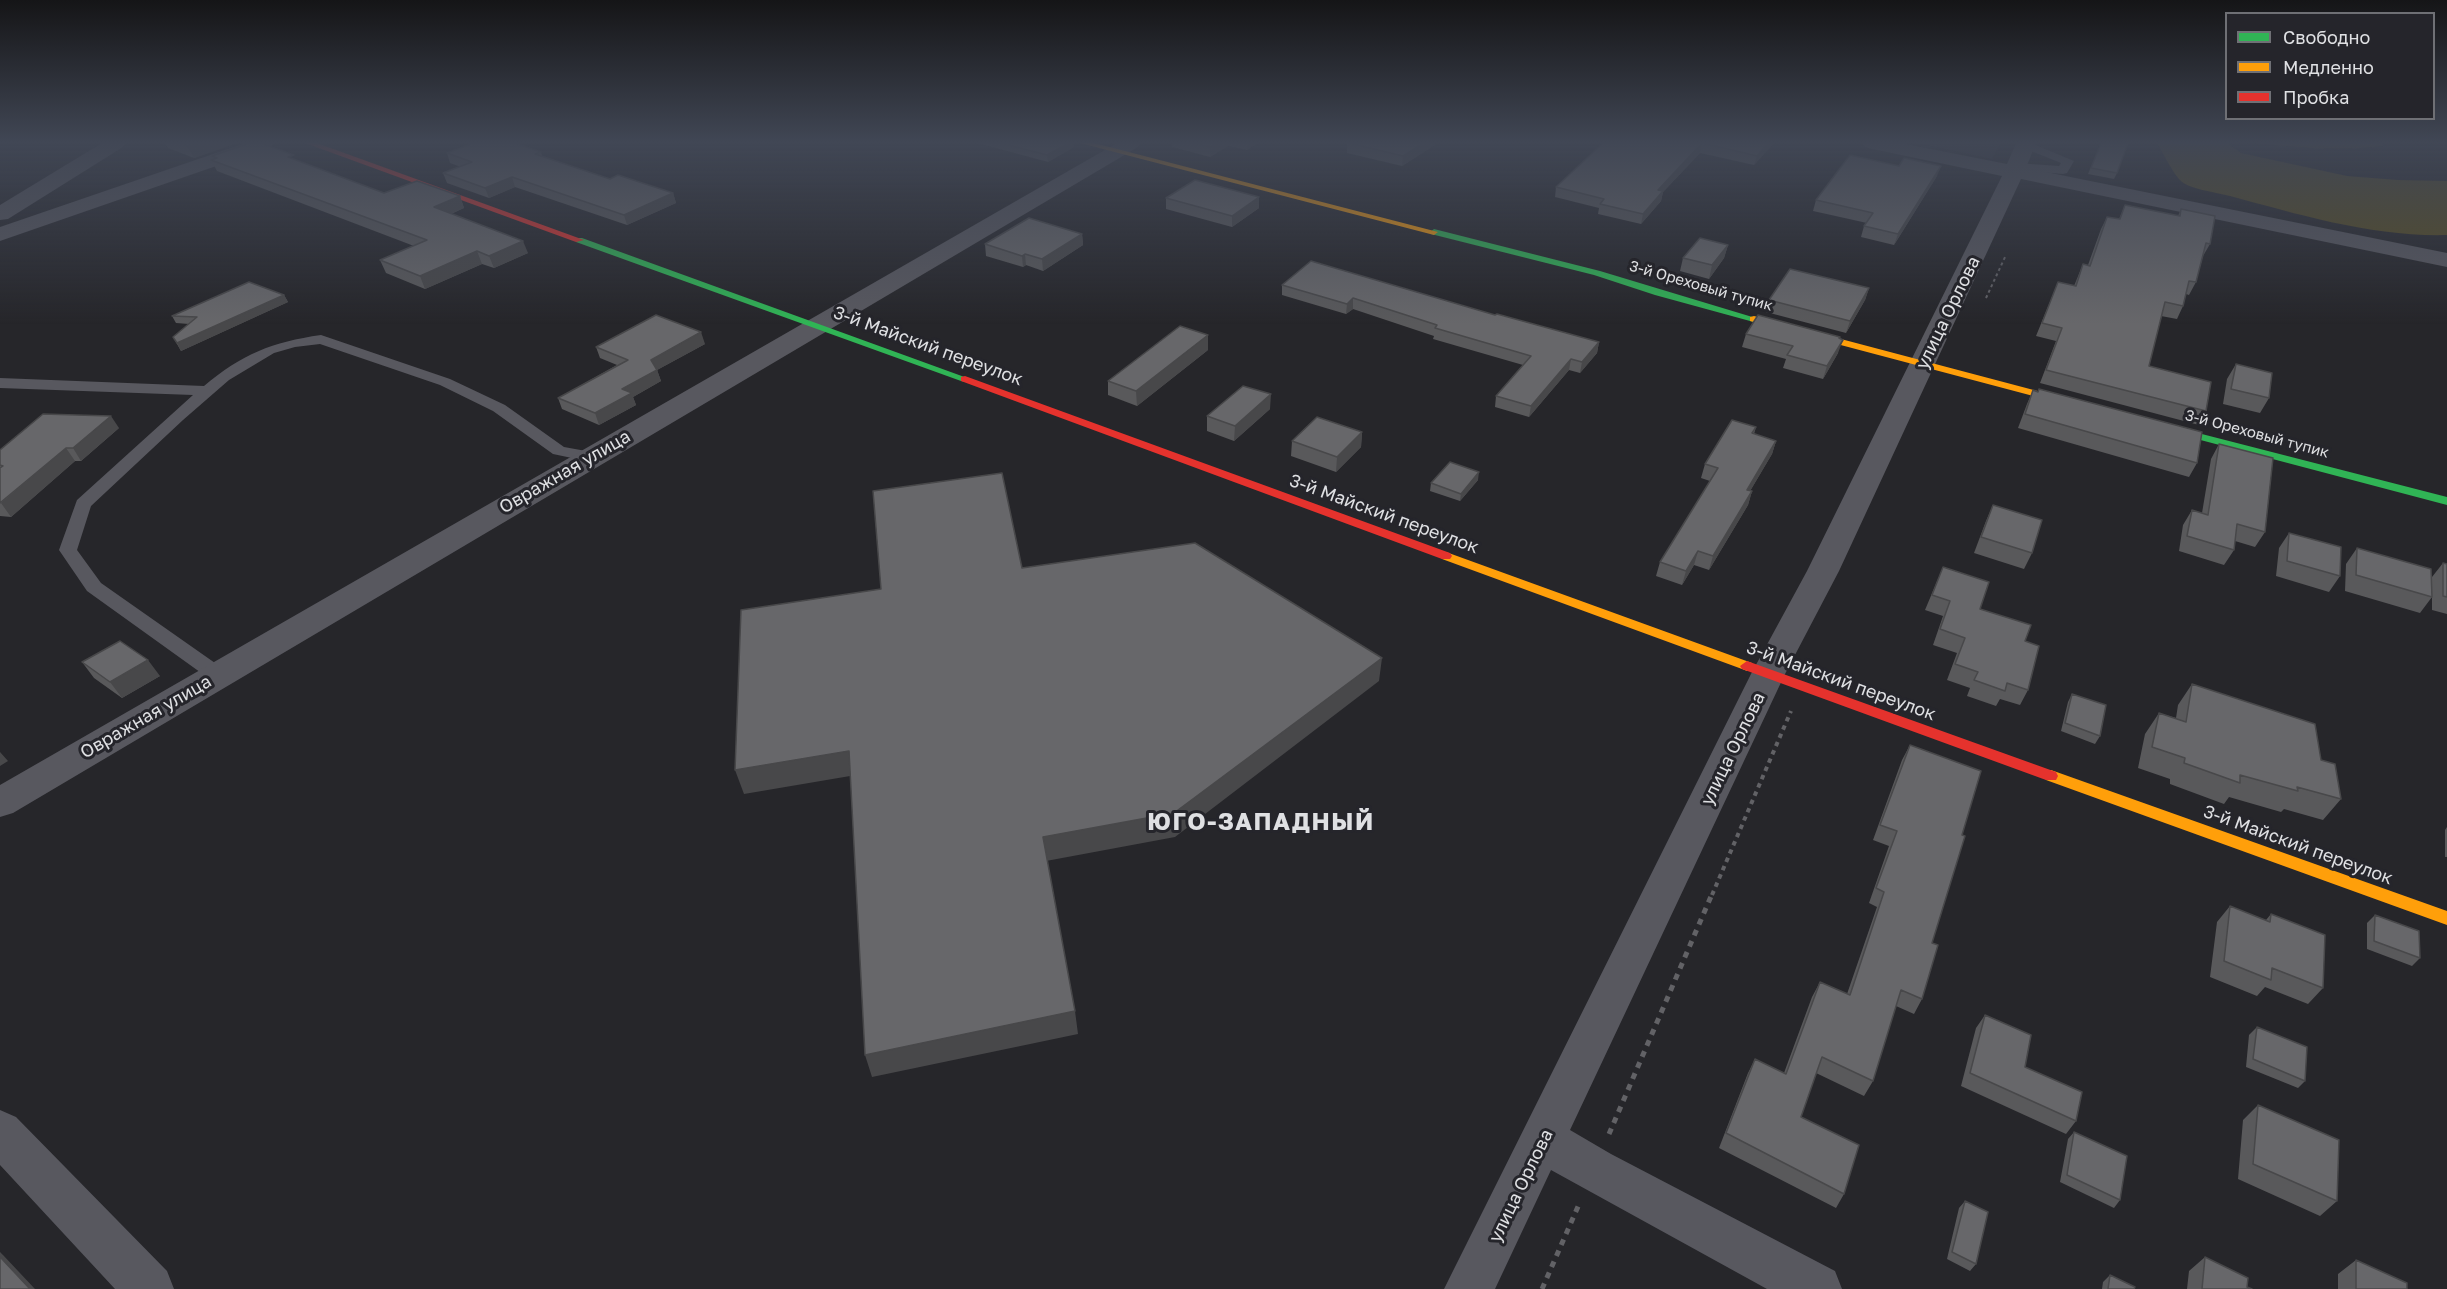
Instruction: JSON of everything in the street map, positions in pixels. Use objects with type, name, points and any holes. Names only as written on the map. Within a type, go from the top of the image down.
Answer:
[{"type":"street","points":[[0,213],[16,203]]},
{"type":"street","points":[[0,234],[89,203]]},
{"type":"street","name":"3-й Майский переулок","points":[[477,203],[817,325],[1768,674],[2447,918]]},
{"type":"street","name":"Овражная улица","points":[[0,803],[1027,203]]},
{"type":"street","name":"3-й Ореховый тупик","points":[[1335,203],[1597,273],[1658,293],[2088,407]]},
{"type":"street","name":"улица Орлова","points":[[1469,1289],[1544,1140],[1768,674],[1822,571],[1924,363],[1998,203]]},
{"type":"street","points":[[2211,203],[2447,260]]},
{"type":"street","name":"3-й Ореховый тупик","points":[[2146,422],[2447,501]]},
{"type":"street","points":[[0,1132],[149,1289]]},
{"type":"street","points":[[1544,1140],[1594,1170],[1817,1289]]},
{"type":"lane","points":[[218,675],[94,587],[68,550],[83,504],[224,377],[269,350],[321,339],[445,382],[499,408],[559,451],[591,457]]},
{"type":"lane","points":[[0,383],[208,391]]},
{"type":"path","points":[[1981,307],[2007,254]]},
{"type":"path","points":[[1542,1289],[1802,686]]},
{"type":"shaded area","points":[[2257,203],[2447,203],[2447,235],[2419,235],[2365,229]]},
{"type":"building","points":[[328,203],[443,203],[434,207],[523,241],[489,256],[477,251],[420,276],[380,260],[427,240]]},
{"type":"building","points":[[589,203],[650,203],[624,215]]},
{"type":"building","points":[[1185,203],[1250,203],[1232,216]]},
{"type":"building","points":[[1601,203],[1652,203],[1643,214]]},
{"type":"building","points":[[1830,203],[1918,203],[1898,234],[1864,226],[1873,213]]},
{"type":"building","points":[[2125,205],[2180,216],[2181,209],[2215,216],[2210,244],[2206,243],[2196,282],[2189,281],[2183,306],[2165,302],[2149,366],[2211,382],[2206,411],[2046,370],[2062,328],[2042,323],[2058,282],[2076,286],[2083,264],[2090,266],[2107,217],[2120,219]]},
{"type":"building","points":[[1029,218],[1082,234],[1042,259],[1025,254],[1022,256],[985,244]]},
{"type":"building","points":[[1700,238],[1728,245],[1712,265],[1683,258]]},
{"type":"building","points":[[1311,261],[1495,315],[1599,342],[1582,362],[1571,359],[1531,406],[1496,396],[1531,356],[1435,328],[1437,325],[1353,298],[1347,304],[1282,285]]},
{"type":"building","points":[[1790,269],[1869,288],[1850,321],[1769,300]]},
{"type":"building","points":[[249,282],[284,295],[177,343],[173,337],[197,317],[172,316]]},
{"type":"building","points":[[656,315],[701,332],[651,360],[657,370],[622,389],[632,393],[595,413],[558,398],[628,360],[596,347]]},
{"type":"building","points":[[1758,315],[1840,337],[1843,340],[1827,366],[1787,355],[1793,346],[1746,334]]},
{"type":"building","points":[[1180,326],[1208,335],[1136,391],[1108,381]]},
{"type":"building","points":[[2236,364],[2272,373],[2269,398],[2231,389]]},
{"type":"building","points":[[1243,386],[1271,394],[1235,426],[1207,416]]},
{"type":"building","points":[[2039,389],[2202,432],[2197,463],[2025,414],[2033,390],[2038,392]]},
{"type":"building","points":[[43,414],[111,416],[73,448],[66,448],[0,503],[0,468],[3,466],[0,465],[0,450]]},
{"type":"building","points":[[1317,417],[1362,432],[1337,457],[1292,441]]},
{"type":"building","points":[[1732,420],[1756,427],[1752,433],[1776,441],[1747,490],[1752,491],[1713,556],[1698,551],[1686,571],[1660,562],[1718,468],[1705,464]]},
{"type":"building","points":[[2219,444],[2273,458],[2265,532],[2237,524],[2234,550],[2187,536],[2192,510],[2208,515]]},
{"type":"building","points":[[1450,462],[1479,472],[1461,494],[1431,483]]},
{"type":"building","points":[[1002,473],[1022,568],[1195,543],[1382,658],[1174,813],[1043,837],[1075,1011],[865,1055],[849,751],[735,770],[741,610],[881,589],[873,491]]},
{"type":"building","points":[[1993,505],[2042,520],[2032,553],[1981,537]]},
{"type":"building","points":[[2289,533],[2341,547],[2340,576],[2287,561]]},
{"type":"building","points":[[2357,548],[2431,569],[2432,597],[2356,575]]},
{"type":"building","points":[[2443,563],[2447,564],[2447,597],[2443,596]]},
{"type":"building","points":[[1943,567],[1989,582],[1980,609],[2031,625],[2025,641],[2039,646],[2028,690],[2007,683],[2005,691],[1974,680],[1978,672],[1955,664],[1965,638],[1940,629],[1950,601],[1932,595]]},
{"type":"building","points":[[120,641],[148,660],[110,682],[82,662]]},
{"type":"building","points":[[2192,684],[2315,724],[2321,760],[2335,764],[2341,799],[2297,787],[2298,791],[2240,775],[2240,783],[2184,763],[2185,758],[2152,747],[2159,713],[2186,722]]},
{"type":"building","points":[[2072,694],[2106,705],[2100,736],[2065,723]]},
{"type":"building","points":[[1910,745],[1981,771],[1962,835],[1965,836],[1932,943],[1938,945],[1922,999],[1901,990],[1873,1081],[1822,1057],[1801,1117],[1859,1145],[1844,1194],[1726,1133],[1755,1059],[1786,1074],[1820,982],[1850,995],[1884,892],[1876,888],[1897,831],[1880,825]]},
{"type":"building","points":[[2230,906],[2270,922],[2271,914],[2325,935],[2323,988],[2272,968],[2271,980],[2224,961]]},
{"type":"building","points":[[2375,915],[2419,931],[2420,958],[2374,941]]},
{"type":"building","points":[[1985,1015],[2031,1035],[2025,1067],[2082,1092],[2076,1121],[1970,1073]]},
{"type":"building","points":[[2257,1027],[2307,1047],[2305,1081],[2253,1059]]},
{"type":"building","points":[[2258,1105],[2339,1140],[2337,1201],[2253,1164]]},
{"type":"building","points":[[2074,1132],[2127,1156],[2120,1200],[2067,1175]]},
{"type":"building","points":[[1965,1201],[1988,1212],[1976,1264],[1952,1252]]},
{"type":"building","points":[[0,1257],[30,1289],[0,1289]]},
{"type":"building","points":[[2205,1257],[2248,1278],[2247,1287],[2252,1289],[2202,1289]]},
{"type":"building","points":[[2356,1260],[2407,1283],[2407,1289],[2356,1289]]},
{"type":"building","points":[[2110,1275],[2135,1287],[2134,1289],[2108,1289]]},
{"type":"traffic: fast","points":[[1434,232],[1597,273],[1658,293],[1754,319]]},
{"type":"traffic: fast","points":[[579,240],[965,379]]},
{"type":"traffic: fast","points":[[2159,426],[2447,501]]},
{"type":"traffic: slow","points":[[1321,203],[1434,232]]},
{"type":"traffic: slow","points":[[1754,319],[2075,404]]},
{"type":"traffic: slow","points":[[1446,556],[1747,666]]},
{"type":"traffic: slow","points":[[2051,776],[2447,918]]},
{"type":"traffic: jam","points":[[476,203],[579,240]]},
{"type":"traffic: jam","points":[[965,379],[1446,556]]},
{"type":"traffic: jam","points":[[1747,666],[2051,776]]},
{"type":"district","name":"ЮГО-ЗАПАДНЫЙ","points":[[1261,822]]}]
